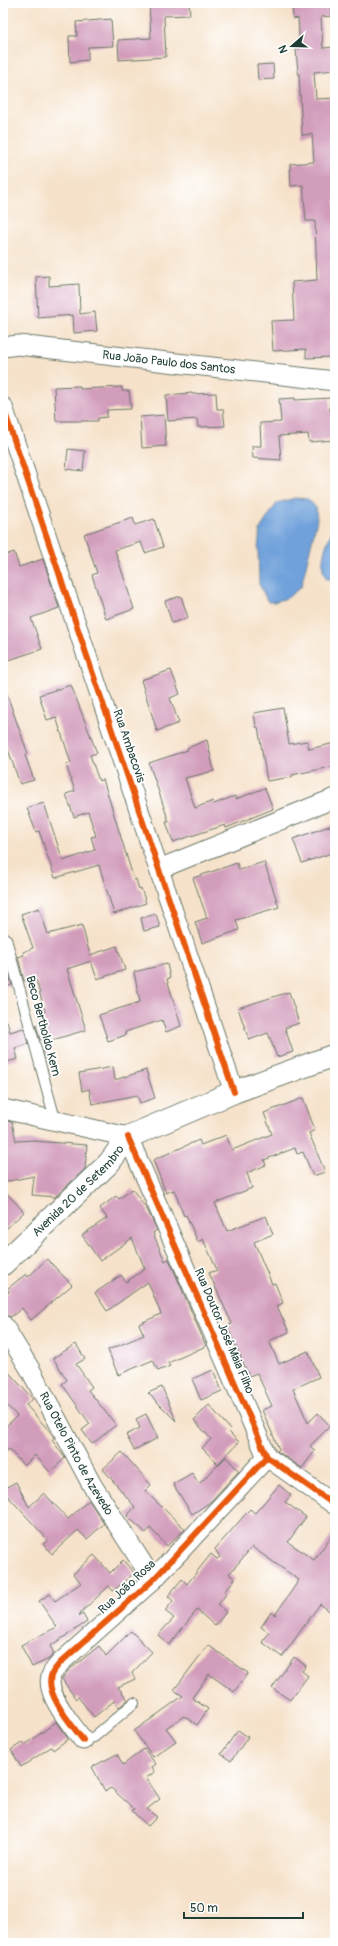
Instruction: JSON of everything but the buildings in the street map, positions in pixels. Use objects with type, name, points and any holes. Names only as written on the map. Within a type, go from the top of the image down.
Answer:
[{"type":"street","name":"Rua João Paulo dos Santos","points":[[3,347],[18,345],[335,381]]},
{"type":"street","name":"Rua Ambacovis","points":[[3,407],[234,1092]]},
{"type":"street","points":[[159,869],[335,798]]},
{"type":"street","name":"Avenida 20 de Setembro","points":[[3,1264],[109,1163],[128,1137],[234,1092],[335,1054]]},
{"type":"street","points":[[3,1109],[55,1119],[128,1137]]},
{"type":"street","name":"Rua Doutor José Maia Filho","points":[[128,1137],[267,1457]]},
{"type":"street","name":"Rua Otelo Pinto de Azevedo","points":[[3,1325],[30,1370],[92,1485],[153,1580]]},
{"type":"street","points":[[267,1457],[335,1505]]},
{"type":"street","name":"Rua João Rosa","points":[[83,1740],[56,1701],[50,1687],[51,1676],[60,1663],[153,1580],[267,1457]]},
{"type":"lane","name":"Beco Bertholdo Kern","points":[[6,939],[55,1119]]},
{"type":"lane","points":[[83,1740],[94,1737],[134,1703]]},
{"type":"water","points":[[295,498],[308,499],[316,508],[317,520],[301,587],[287,598],[274,602],[268,602],[259,584],[258,549],[260,529],[277,503]]},
{"type":"water","points":[[335,524],[335,579],[326,579],[323,565],[324,551]]},
{"type":"cycle path","points":[[3,407],[234,1092]]},
{"type":"cycle path","points":[[128,1137],[267,1457],[335,1505]]},
{"type":"cycle path","points":[[83,1740],[67,1719],[56,1701],[50,1684],[52,1673],[60,1663],[153,1580],[267,1457]]}]
